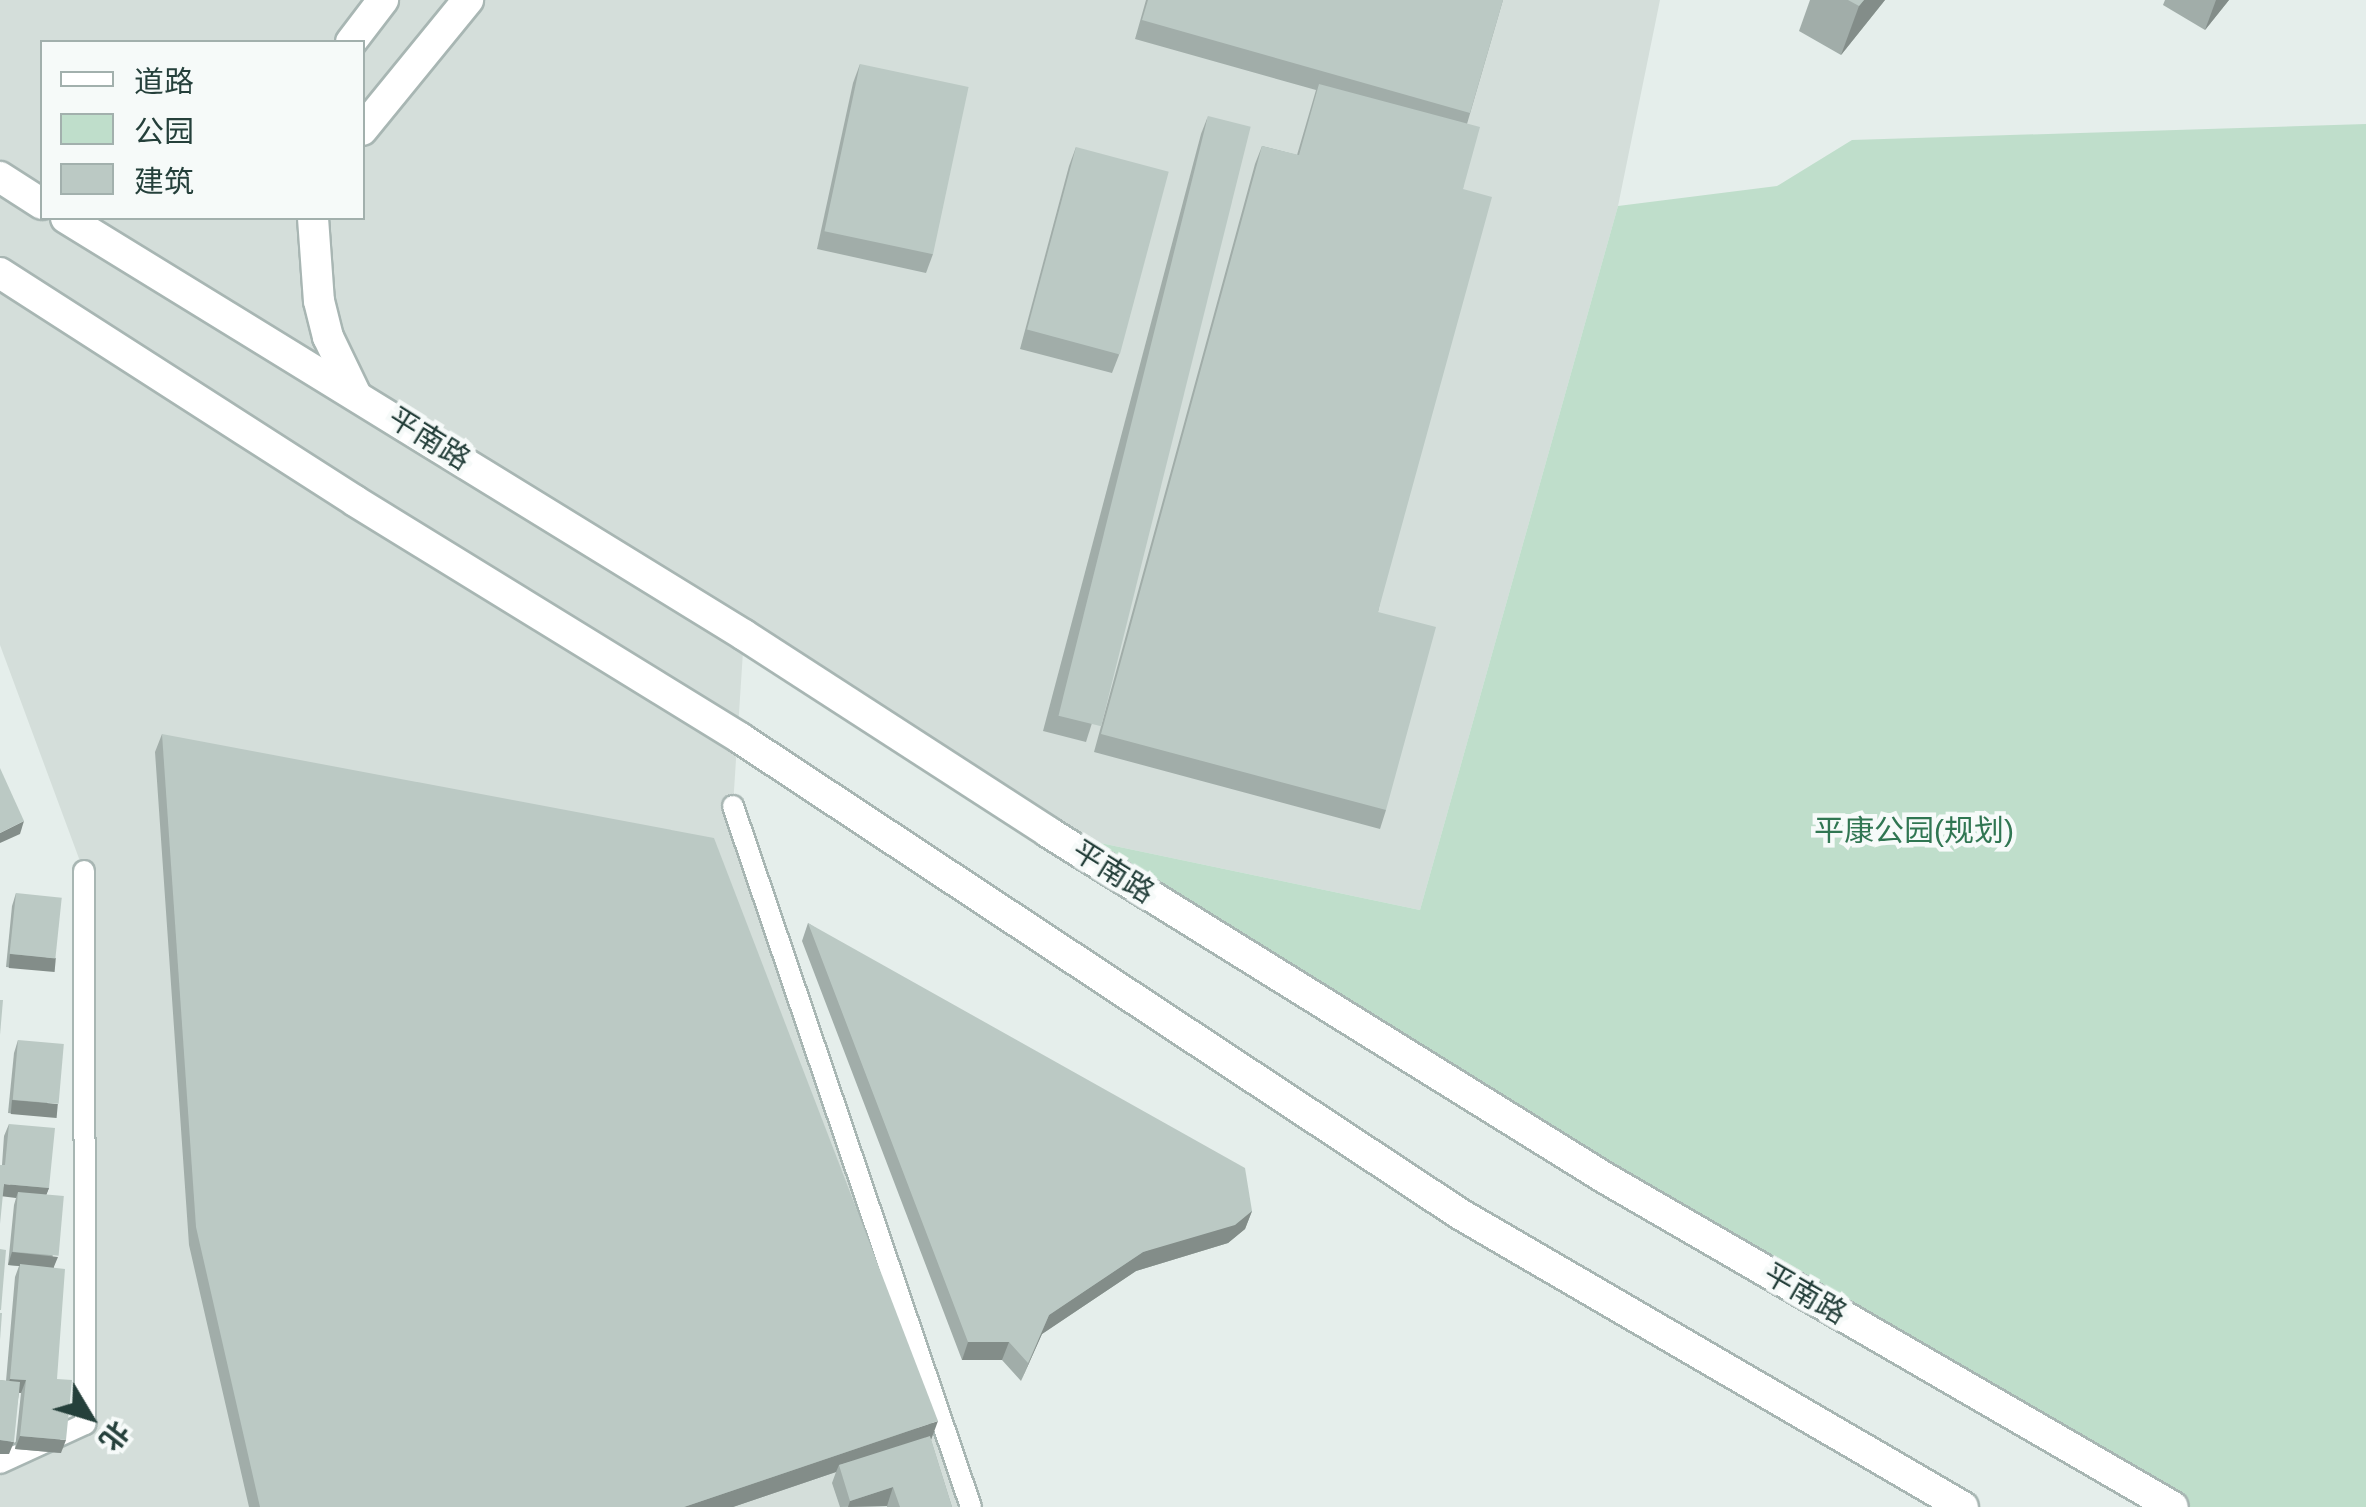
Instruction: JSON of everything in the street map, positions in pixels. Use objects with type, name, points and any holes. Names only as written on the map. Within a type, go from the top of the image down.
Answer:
[{"type":"main road","points":[[353,40],[384,0]]},
{"type":"main road","points":[[365,126],[468,0]]},
{"type":"main road","points":[[19,186],[40,202]]},
{"type":"main road","name":"平南路","points":[[69,220],[355,393],[1606,1178],[2173,1507]]},
{"type":"main road","points":[[313,220],[315,268],[328,337],[355,393]]},
{"type":"main road","points":[[0,274],[355,501],[740,738],[1460,1214],[1963,1507]]},
{"type":"lane","points":[[733,806],[971,1507]]},
{"type":"lane","points":[[0,1463],[86,1424],[84,872]]},
{"type":"shaded area","points":[[0,0],[1660,0],[1618,206],[1420,910],[1048,832],[744,636],[733,806],[971,1507],[0,1507],[0,1463],[85,1424],[84,872],[0,645]]},
{"type":"green space","name":"平康公园(规划)","points":[[2366,124],[2366,1507],[2173,1507],[1048,832],[1420,910],[1618,206],[1777,186],[1852,140]]},
{"type":"building","points":[[1148,0],[1503,0],[1470,113],[1142,20]]},
{"type":"building","points":[[860,64],[969,87],[933,254],[824,231]]},
{"type":"building","points":[[1319,84],[1480,127],[1463,189],[1492,197],[1378,612],[1436,627],[1386,810],[1101,734],[1262,146],[1299,155]]},
{"type":"building","points":[[1208,116],[1251,127],[1101,726],[1058,716]]},
{"type":"building","points":[[1076,147],[1169,172],[1120,354],[1027,330]]},
{"type":"building","points":[[162,734],[714,838],[938,1421],[684,1507],[260,1507],[196,1227]]},
{"type":"building","points":[[0,768],[24,821],[0,833]]},
{"type":"building","points":[[16,893],[62,898],[55,958],[10,954]]},
{"type":"building","points":[[808,923],[1245,1168],[1252,1211],[1235,1225],[1143,1252],[1049,1315],[1028,1363],[1009,1342],[968,1342]]},
{"type":"building","points":[[18,1040],[64,1044],[59,1104],[13,1100]]},
{"type":"building","points":[[9,1124],[55,1128],[49,1188],[4,1184],[0,1224],[0,1165],[5,1165]]},
{"type":"building","points":[[18,1192],[64,1196],[59,1256],[13,1252]]},
{"type":"building","points":[[0,1249],[6,1250],[1,1310],[0,1310]]},
{"type":"building","points":[[20,1264],[65,1269],[57,1379],[72,1380],[66,1440],[20,1436],[26,1380],[10,1379]]},
{"type":"building","points":[[0,1380],[20,1382],[14,1442],[0,1440]]},
{"type":"building","points":[[930,1436],[952,1507],[900,1507],[893,1487],[850,1501],[839,1465]]}]
